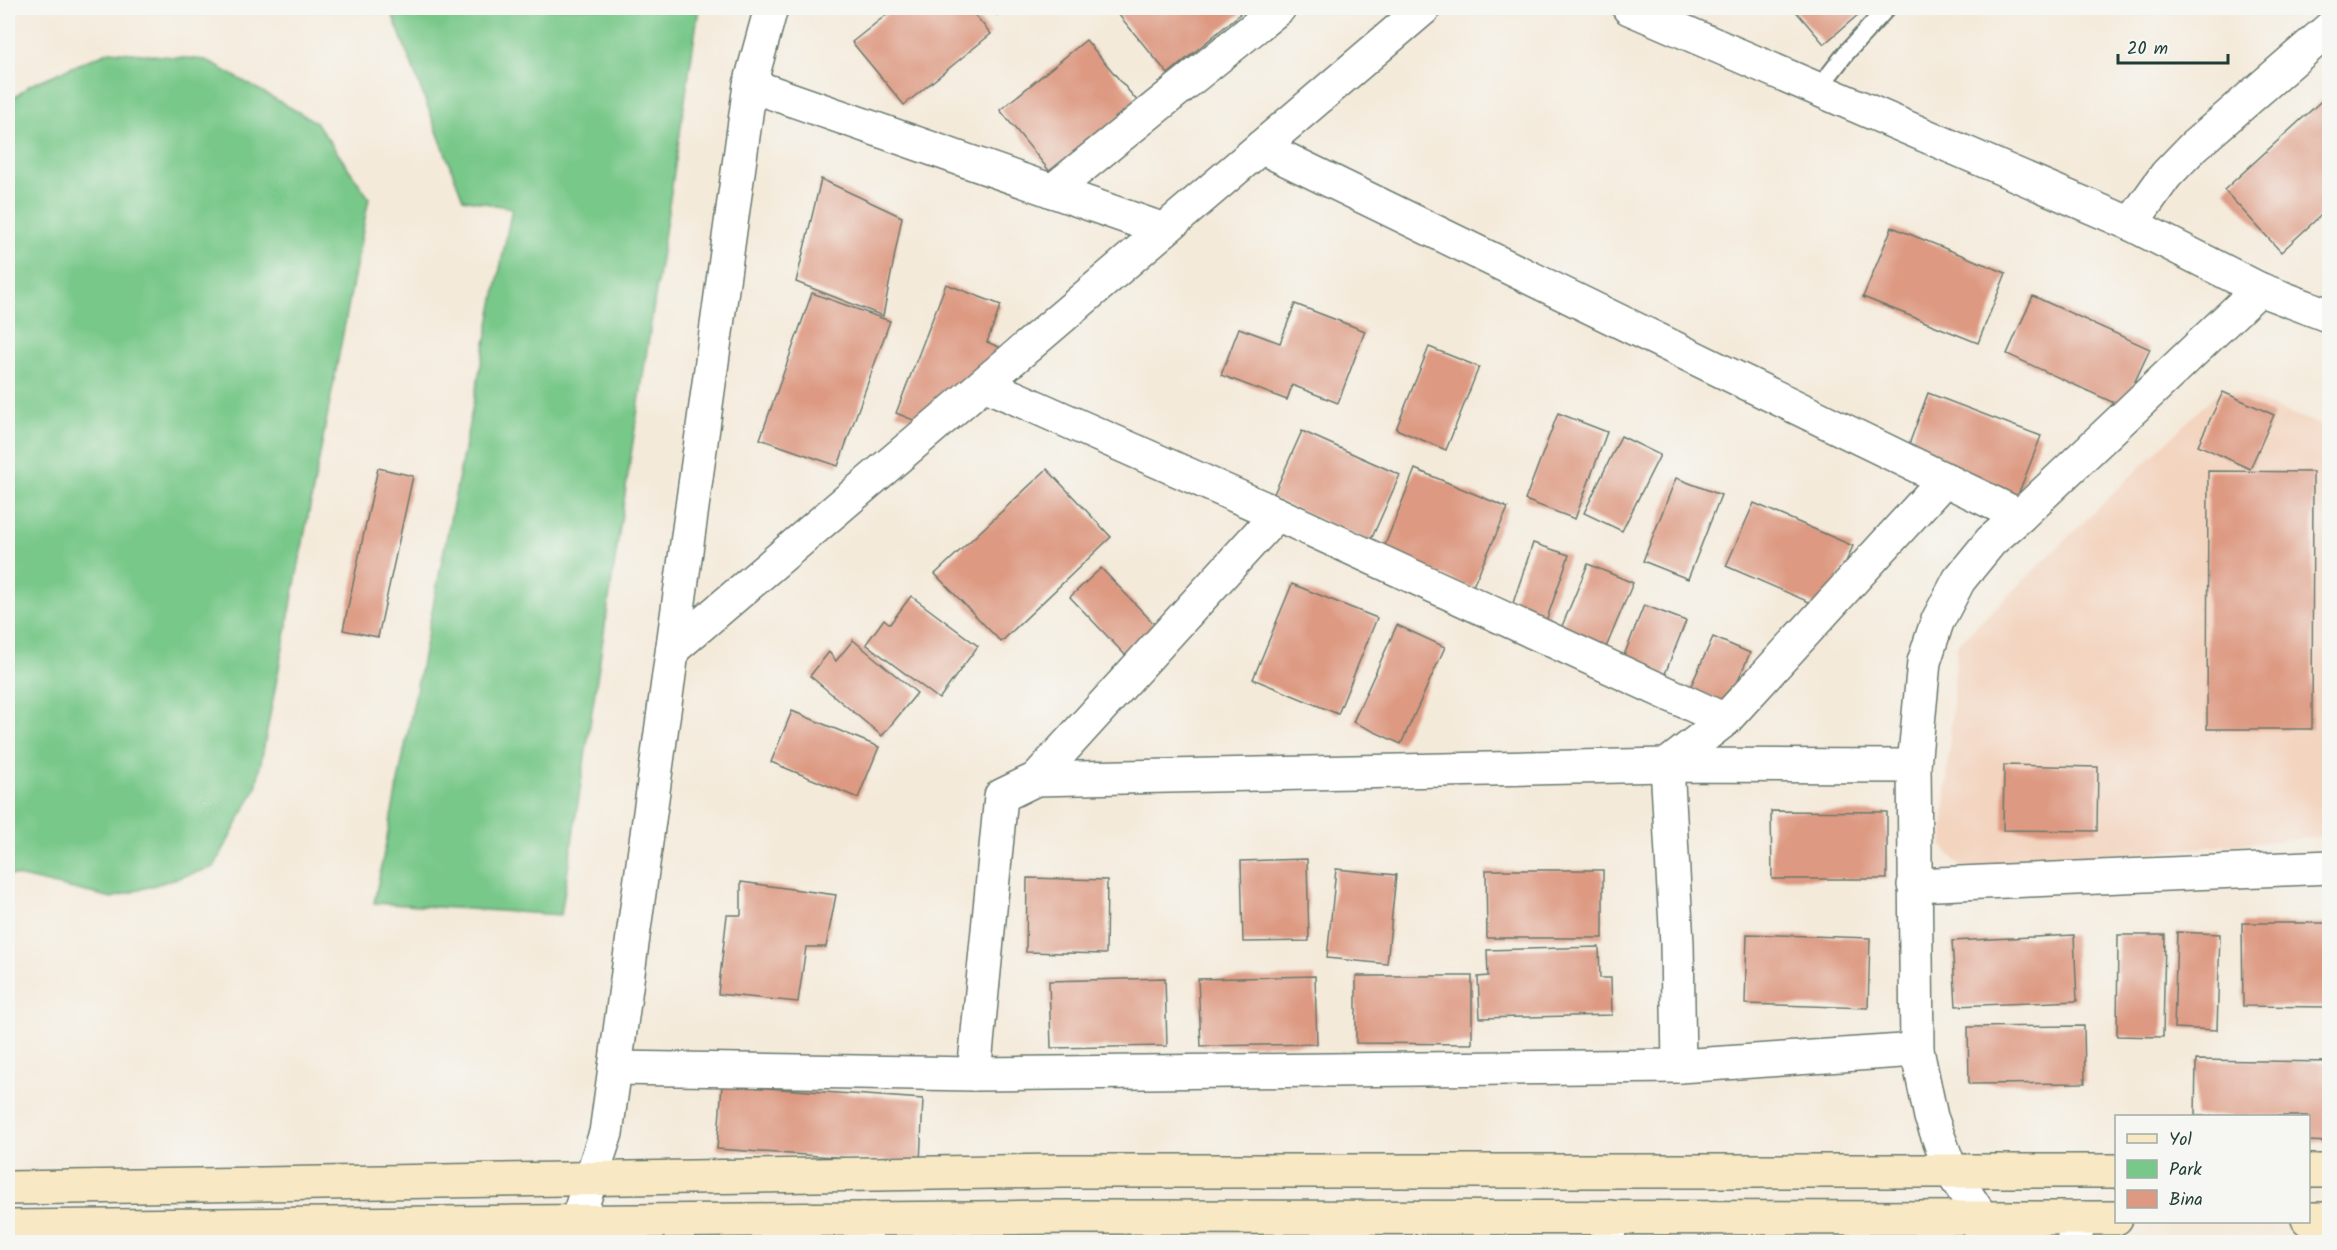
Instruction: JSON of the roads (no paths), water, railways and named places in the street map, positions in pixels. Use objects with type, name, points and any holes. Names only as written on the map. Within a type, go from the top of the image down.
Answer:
[{"type":"main road","points":[[8,1188],[1062,1171],[2115,1171]]},
{"type":"main road","points":[[2310,1171],[2330,1171]]},
{"type":"main road","points":[[8,1227],[573,1232],[865,1231],[1068,1217],[1609,1230],[2077,1230],[2115,1218]]},
{"type":"main road","points":[[2310,1219],[2330,1219]]},
{"type":"street","points":[[573,1232],[606,1133],[750,85],[771,8]]},
{"type":"street","points":[[1052,192],[1279,8]]},
{"type":"street","points":[[673,650],[1424,8]]},
{"type":"street","points":[[1629,8],[2131,224],[2259,289],[2330,316]]},
{"type":"street","points":[[2131,224],[2166,175],[2193,147],[2330,27]]},
{"type":"street","points":[[750,85],[1164,230]]},
{"type":"street","points":[[1261,147],[2020,516]]},
{"type":"street","points":[[1982,1230],[1951,1171],[1931,1117],[1917,1050],[1914,766],[1924,662],[1937,622],[1959,580],[1991,540],[2020,516],[2259,289]]},
{"type":"street","points":[[984,384],[1277,514],[1725,720]]},
{"type":"street","points":[[1667,765],[1725,720],[1945,479]]},
{"type":"street","points":[[974,1074],[1001,796],[1036,779],[1277,514]]},
{"type":"street","points":[[1036,779],[1667,765],[1914,766]]},
{"type":"street","points":[[1667,765],[1677,944],[1679,1066]]},
{"type":"street","points":[[1914,885],[2330,867]]},
{"type":"street","points":[[615,1068],[974,1074],[1679,1066],[1917,1050]]},
{"type":"lane","points":[[1818,88],[1887,8]]}]
